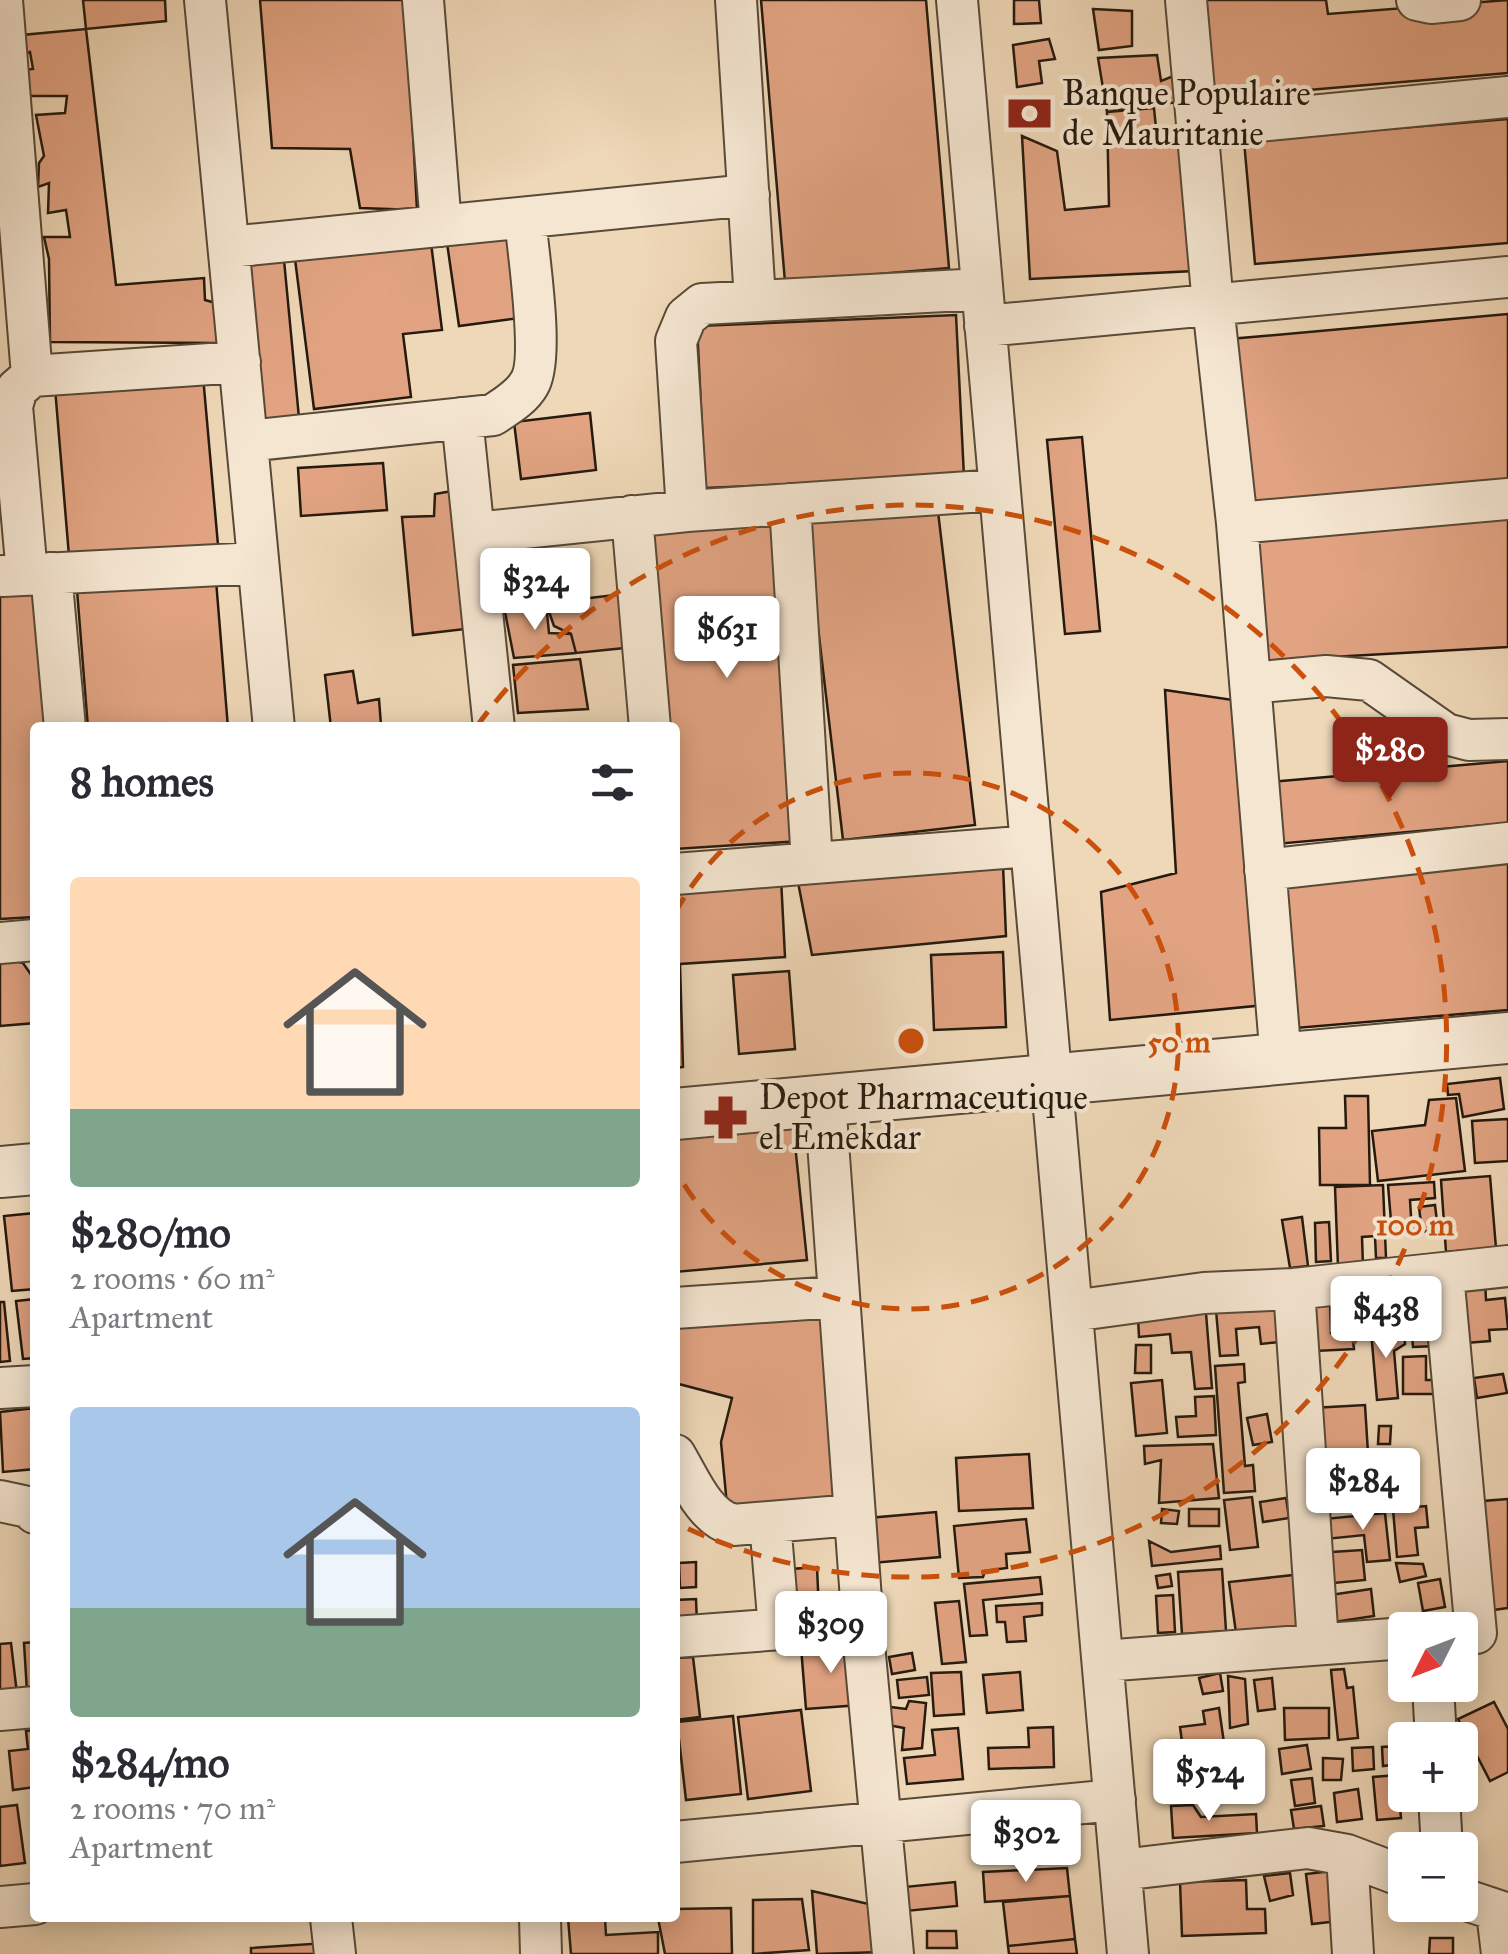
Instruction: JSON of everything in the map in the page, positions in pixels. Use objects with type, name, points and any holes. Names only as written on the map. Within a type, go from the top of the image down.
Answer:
[{"type":"street","points":[[2,0],[12,284],[32,376]]},
{"type":"street","points":[[205,0],[273,722]]},
{"type":"street","points":[[424,0],[441,226]]},
{"type":"street","points":[[736,0],[755,300]]},
{"type":"street","points":[[957,0],[1128,1954]]},
{"type":"street","points":[[1186,0],[1237,523],[1280,1060]]},
{"type":"street","points":[[1417,0],[1460,0]]},
{"type":"street","points":[[1198,127],[1508,97]]},
{"type":"street","points":[[228,247],[749,196]]},
{"type":"street","points":[[246,441],[493,415],[514,400],[531,382],[537,359],[525,218]]},
{"type":"street","points":[[688,511],[676,341],[686,318],[702,304],[755,300],[983,308],[1213,304],[1508,277]]},
{"type":"street","points":[[63,722],[26,574],[12,406],[17,389],[32,376],[240,362]]},
{"type":"street","points":[[462,418],[493,722]]},
{"type":"street","points":[[475,533],[688,511],[999,490]]},
{"type":"street","points":[[1237,523],[1508,499]]},
{"type":"street","points":[[790,504],[812,862]]},
{"type":"street","points":[[632,516],[649,722]]},
{"type":"street","points":[[26,574],[258,563]]},
{"type":"street","points":[[1250,683],[1326,676],[1369,680],[1446,734],[1469,740],[1508,739]]},
{"type":"street","points":[[1265,870],[1508,843]]},
{"type":"street","points":[[680,874],[1030,846]]},
{"type":"street","points":[[0,943],[30,940]]},
{"type":"street","points":[[680,1114],[1508,1038]]},
{"type":"street","points":[[825,1101],[862,1623],[893,1954]]},
{"type":"street","points":[[0,1172],[30,1169]]},
{"type":"street","points":[[1072,1310],[1204,1293],[1294,1289],[1508,1266]]},
{"type":"street","points":[[1443,1274],[1481,1633]]},
{"type":"street","points":[[1294,1289],[1318,1643]]},
{"type":"street","points":[[680,1308],[837,1297]]},
{"type":"street","points":[[0,1388],[30,1386]]},
{"type":"street","points":[[680,1464],[712,1515],[733,1525],[854,1515]]},
{"type":"street","points":[[0,1502],[30,1509]]},
{"type":"street","points":[[770,1522],[779,1629]]},
{"type":"street","points":[[680,1636],[862,1623]]},
{"type":"street","points":[[1103,1661],[1388,1639]]},
{"type":"street","points":[[0,1710],[30,1707]]},
{"type":"street","points":[[680,1842],[1115,1800]]},
{"type":"street","points":[[1121,1870],[1308,1848],[1347,1855],[1388,1871]]},
{"type":"street","points":[[1347,1855],[1353,1954]]},
{"type":"street","points":[[0,1907],[30,1904]]},
{"type":"street","points":[[1488,1908],[1502,1954]]},
{"type":"street","points":[[331,1922],[335,1954]]},
{"type":"street","points":[[540,1922],[541,1954]]},
{"type":"building","points":[[83,0],[165,0],[166,21],[86,29]]},
{"type":"building","points":[[260,0],[406,0],[417,210],[360,208],[350,149],[272,148]]},
{"type":"building","points":[[761,0],[926,0],[949,268],[785,282]]},
{"type":"building","points":[[1014,0],[1039,0],[1041,23],[1014,24]]},
{"type":"building","points":[[1204,0],[1326,0],[1328,14],[1508,0],[1508,73],[1213,98]]},
{"type":"building","points":[[1093,9],[1132,11],[1132,46],[1099,50]]},
{"type":"building","points":[[86,29],[116,285],[204,278],[205,300],[223,305],[218,343],[50,342],[49,259],[44,237],[70,237],[66,210],[48,213],[49,183],[38,187],[39,163],[44,156],[36,115],[65,113],[67,96],[28,96],[23,70],[33,69],[30,52],[22,55],[22,35]]},
{"type":"building","points":[[1049,39],[1055,59],[1039,61],[1042,83],[1017,87],[1013,45]]},
{"type":"building","points":[[1157,55],[1161,81],[1186,71],[1185,101],[1107,112],[1098,58]]},
{"type":"building","points":[[1154,108],[1157,138],[1186,128],[1194,271],[1030,279],[1022,136],[1057,151],[1065,210],[1109,206],[1107,112]]},
{"type":"building","points":[[1508,119],[1508,243],[1255,264],[1244,141]]},
{"type":"building","points":[[507,228],[520,318],[459,326],[446,236]]},
{"type":"building","points":[[431,243],[442,330],[403,334],[411,397],[314,409],[295,259]]},
{"type":"building","points":[[284,260],[299,418],[262,421],[247,263]]},
{"type":"building","points":[[1508,314],[1508,489],[1246,512],[1230,339]]},
{"type":"building","points":[[956,315],[964,477],[705,488],[697,326]]},
{"type":"building","points":[[203,376],[218,545],[69,556],[55,388]]},
{"type":"building","points":[[590,413],[596,470],[521,479],[514,422]]},
{"type":"building","points":[[1082,437],[1100,631],[1065,634],[1047,440]]},
{"type":"building","points":[[383,463],[387,510],[301,516],[298,468]]},
{"type":"building","points":[[463,489],[474,628],[413,635],[402,517],[434,516],[435,494]]},
{"type":"building","points":[[937,503],[975,825],[843,840],[805,517]]},
{"type":"building","points":[[1508,509],[1508,647],[1263,661],[1254,525]]},
{"type":"building","points":[[778,514],[801,841],[680,849],[680,722],[667,722],[653,522]]},
{"type":"building","points":[[216,580],[228,722],[88,722],[77,590]]},
{"type":"building","points":[[43,590],[53,722],[30,722],[30,917],[0,919],[0,592]]},
{"type":"building","points":[[633,593],[634,647],[576,653],[571,634],[554,626],[546,603]]},
{"type":"building","points":[[546,603],[549,633],[571,634],[576,653],[514,658],[504,607]]},
{"type":"building","points":[[580,659],[588,709],[518,713],[513,665]]},
{"type":"building","points":[[353,671],[358,703],[379,699],[381,722],[330,722],[325,675]]},
{"type":"building","points":[[1165,690],[1240,701],[1265,1005],[1110,1020],[1101,892],[1176,873]]},
{"type":"building","points":[[1508,761],[1508,823],[1276,844],[1270,782]]},
{"type":"building","points":[[1508,863],[1508,1010],[1296,1028],[1282,883]]},
{"type":"building","points":[[1003,865],[1006,936],[812,955],[797,877]]},
{"type":"building","points":[[781,878],[785,957],[680,964],[680,889]]},
{"type":"building","points":[[1003,952],[1006,1027],[934,1030],[931,955]]},
{"type":"building","points":[[0,957],[23,963],[30,973],[30,1023],[0,1026]]},
{"type":"building","points":[[680,964],[683,1067],[680,1067]]},
{"type":"building","points":[[789,971],[795,1049],[739,1054],[733,975]]},
{"type":"building","points":[[1500,1078],[1504,1109],[1463,1117],[1459,1094],[1448,1095],[1447,1084]]},
{"type":"building","points":[[1345,1096],[1368,1096],[1370,1185],[1320,1185],[1319,1128],[1346,1128]]},
{"type":"building","points":[[1456,1098],[1465,1171],[1378,1181],[1372,1131],[1425,1125],[1429,1100]]},
{"type":"building","points":[[1508,1119],[1508,1161],[1475,1163],[1472,1121]]},
{"type":"building","points":[[793,1125],[807,1260],[680,1272],[680,1136]]},
{"type":"building","points":[[1490,1176],[1496,1248],[1446,1252],[1441,1180]]},
{"type":"building","points":[[1434,1182],[1435,1198],[1410,1200],[1412,1232],[1392,1233],[1388,1185]]},
{"type":"building","points":[[1383,1185],[1386,1258],[1376,1258],[1375,1236],[1362,1237],[1363,1266],[1338,1267],[1335,1187]]},
{"type":"building","points":[[1435,1205],[1438,1230],[1422,1232],[1419,1207]]},
{"type":"building","points":[[30,1213],[30,1289],[12,1291],[4,1216]]},
{"type":"building","points":[[1302,1217],[1308,1266],[1290,1268],[1282,1220]]},
{"type":"building","points":[[1329,1222],[1331,1261],[1316,1262],[1315,1223]]},
{"type":"building","points":[[1485,1280],[1486,1300],[1505,1298],[1508,1329],[1489,1330],[1490,1341],[1466,1343],[1460,1282]]},
{"type":"building","points":[[1330,1296],[1331,1333],[1352,1332],[1354,1349],[1315,1351],[1313,1297]]},
{"type":"building","points":[[1433,1296],[1436,1346],[1413,1347],[1409,1298]]},
{"type":"building","points":[[1396,1297],[1398,1315],[1375,1318],[1372,1300]]},
{"type":"building","points":[[30,1300],[30,1358],[23,1359],[16,1301]]},
{"type":"building","points":[[0,1302],[4,1302],[10,1361],[0,1362]]},
{"type":"building","points":[[1277,1304],[1280,1342],[1261,1344],[1259,1327],[1236,1329],[1238,1355],[1220,1356],[1216,1310]]},
{"type":"building","points":[[824,1305],[843,1506],[728,1516],[721,1442],[732,1398],[680,1384],[680,1318]]},
{"type":"building","points":[[1206,1313],[1212,1388],[1195,1389],[1191,1352],[1172,1353],[1170,1334],[1139,1337],[1138,1318]]},
{"type":"building","points":[[1404,1328],[1405,1344],[1394,1351],[1398,1398],[1377,1400],[1371,1331]]},
{"type":"building","points":[[1136,1345],[1151,1345],[1151,1373],[1135,1373]]},
{"type":"building","points":[[1426,1356],[1426,1380],[1445,1380],[1444,1394],[1403,1394],[1403,1357]]},
{"type":"building","points":[[1244,1364],[1245,1382],[1238,1383],[1245,1466],[1253,1465],[1255,1491],[1224,1493],[1215,1366]]},
{"type":"building","points":[[1503,1374],[1507,1393],[1477,1398],[1474,1378]]},
{"type":"building","points":[[1162,1380],[1167,1433],[1136,1436],[1131,1383]]},
{"type":"building","points":[[1214,1396],[1216,1435],[1178,1437],[1176,1417],[1196,1416],[1195,1397]]},
{"type":"building","points":[[1365,1405],[1368,1453],[1315,1456],[1312,1408]]},
{"type":"building","points":[[30,1409],[30,1469],[3,1472],[0,1412]]},
{"type":"building","points":[[1267,1414],[1272,1442],[1253,1445],[1247,1418]]},
{"type":"building","points":[[1379,1426],[1391,1426],[1390,1444],[1378,1444]]},
{"type":"building","points":[[1213,1444],[1219,1498],[1159,1503],[1161,1460],[1145,1464],[1144,1446]]},
{"type":"building","points":[[1029,1454],[1033,1508],[959,1511],[956,1458]]},
{"type":"building","points":[[1379,1459],[1384,1503],[1321,1510],[1316,1466]]},
{"type":"building","points":[[1252,1497],[1258,1547],[1230,1550],[1224,1500]]},
{"type":"building","points":[[1286,1498],[1289,1518],[1263,1522],[1260,1502]]},
{"type":"building","points":[[1508,1499],[1508,1608],[1493,1610],[1483,1501]]},
{"type":"building","points":[[1426,1506],[1428,1527],[1415,1528],[1418,1555],[1397,1557],[1393,1509]]},
{"type":"building","points":[[1162,1509],[1179,1511],[1177,1524],[1161,1523]]},
{"type":"building","points":[[1189,1509],[1219,1509],[1219,1526],[1189,1526]]},
{"type":"building","points":[[936,1512],[940,1557],[872,1563],[868,1518]]},
{"type":"building","points":[[1385,1513],[1390,1560],[1367,1562],[1364,1535],[1326,1539],[1324,1519]]},
{"type":"building","points":[[1026,1519],[1030,1552],[1006,1554],[1007,1568],[985,1571],[983,1577],[959,1578],[954,1526]]},
{"type":"building","points":[[1149,1541],[1171,1552],[1220,1546],[1221,1559],[1152,1566]]},
{"type":"building","points":[[1362,1550],[1365,1580],[1334,1583],[1332,1552]]},
{"type":"building","points":[[696,1562],[696,1587],[680,1588],[680,1563]]},
{"type":"building","points":[[1396,1563],[1423,1564],[1426,1576],[1400,1582]]},
{"type":"building","points":[[817,1567],[819,1612],[793,1613],[791,1569]]},
{"type":"building","points":[[1222,1569],[1226,1631],[1182,1634],[1178,1572]]},
{"type":"building","points":[[1170,1574],[1172,1586],[1158,1588],[1156,1576]]},
{"type":"building","points":[[1294,1575],[1300,1626],[1236,1633],[1229,1582]]},
{"type":"building","points":[[1040,1577],[1042,1594],[983,1600],[987,1635],[970,1636],[964,1584]]},
{"type":"building","points":[[1440,1579],[1445,1607],[1423,1611],[1418,1583]]},
{"type":"building","points":[[1371,1589],[1374,1616],[1334,1622],[1330,1595]]},
{"type":"building","points":[[1173,1595],[1175,1632],[1158,1633],[1156,1596]]},
{"type":"building","points":[[696,1599],[697,1624],[680,1625],[680,1600]]},
{"type":"building","points":[[959,1601],[966,1662],[942,1664],[935,1603]]},
{"type":"building","points":[[1042,1603],[1042,1615],[1024,1617],[1026,1641],[1007,1642],[1005,1622],[997,1622],[996,1606]]},
{"type":"building","points":[[30,1642],[27,1692],[24,1643]]},
{"type":"building","points":[[855,1642],[860,1705],[806,1709],[801,1647]]},
{"type":"building","points":[[11,1643],[17,1694],[0,1695],[0,1644]]},
{"type":"building","points":[[912,1653],[915,1670],[892,1674],[889,1657]]},
{"type":"building","points":[[693,1657],[700,1717],[680,1719],[680,1658]]},
{"type":"building","points":[[1344,1669],[1347,1688],[1353,1687],[1358,1738],[1338,1740],[1331,1670]]},
{"type":"building","points":[[961,1672],[964,1714],[934,1716],[931,1673]]},
{"type":"building","points":[[1020,1672],[1023,1710],[987,1713],[983,1675]]},
{"type":"building","points":[[1220,1673],[1223,1691],[1203,1694],[1199,1678]]},
{"type":"building","points":[[1228,1676],[1245,1679],[1248,1724],[1230,1728]]},
{"type":"building","points":[[927,1677],[929,1695],[899,1698],[897,1680]]},
{"type":"building","points":[[1272,1678],[1275,1709],[1258,1711],[1254,1680]]},
{"type":"building","points":[[909,1701],[926,1703],[922,1748],[902,1750],[904,1728],[888,1725],[890,1707],[906,1709]]},
{"type":"building","points":[[1494,1702],[1508,1729],[1508,1772],[1490,1781],[1478,1758],[1478,1722],[1458,1719]]},
{"type":"building","points":[[1219,1708],[1225,1750],[1184,1756],[1180,1727],[1205,1724],[1203,1711]]},
{"type":"building","points":[[1284,1708],[1329,1708],[1329,1738],[1285,1740]]},
{"type":"building","points":[[801,1710],[811,1791],[748,1799],[738,1717]]},
{"type":"building","points":[[733,1716],[741,1794],[686,1800],[680,1722]]},
{"type":"building","points":[[1053,1727],[1054,1767],[989,1769],[988,1748],[1029,1747],[1028,1728]]},
{"type":"building","points":[[958,1728],[963,1779],[907,1784],[904,1758],[935,1755],[932,1730]]},
{"type":"building","points":[[26,1731],[30,1731],[30,1788],[13,1790],[9,1751],[28,1749]]},
{"type":"building","points":[[1307,1745],[1311,1769],[1282,1774],[1279,1749]]},
{"type":"building","points":[[1373,1747],[1374,1769],[1353,1771],[1352,1748]]},
{"type":"building","points":[[1382,1747],[1388,1747],[1388,1765],[1383,1766]]},
{"type":"building","points":[[1323,1758],[1343,1759],[1341,1780],[1323,1780]]},
{"type":"building","points":[[1246,1766],[1251,1790],[1231,1794],[1226,1770]]},
{"type":"building","points":[[1388,1776],[1388,1812],[1400,1812],[1401,1818],[1377,1820],[1373,1777]]},
{"type":"building","points":[[1312,1778],[1315,1803],[1295,1806],[1291,1780]]},
{"type":"building","points":[[1358,1789],[1362,1819],[1337,1822],[1334,1793]]},
{"type":"building","points":[[17,1805],[25,1863],[0,1866],[0,1807]]},
{"type":"building","points":[[1193,1805],[1201,1817],[1256,1814],[1257,1833],[1173,1838],[1171,1806]]},
{"type":"building","points":[[1321,1806],[1324,1826],[1294,1829],[1291,1810]]},
{"type":"building","points":[[1067,1868],[1070,1896],[985,1902],[983,1872]]},
{"type":"building","points":[[1332,1871],[1339,1921],[1312,1924],[1306,1874]]},
{"type":"building","points":[[1290,1873],[1293,1895],[1270,1901],[1264,1876]]},
{"type":"building","points":[[1246,1880],[1247,1909],[1265,1909],[1266,1933],[1182,1936],[1180,1882]]},
{"type":"building","points":[[955,1882],[957,1906],[906,1911],[904,1887]]},
{"type":"building","points":[[812,1891],[873,1905],[882,1952],[817,1954]]},
{"type":"building","points":[[1070,1896],[1075,1939],[1008,1946],[1003,1902]]},
{"type":"building","points":[[802,1899],[809,1950],[753,1954],[753,1900]]},
{"type":"building","points":[[731,1908],[732,1954],[665,1954],[659,1922],[680,1922],[680,1909]]},
{"type":"building","points":[[568,1922],[605,1922],[606,1935],[658,1932],[658,1954],[571,1954]]},
{"type":"building","points":[[927,1931],[956,1931],[957,1948],[927,1948]]},
{"type":"building","points":[[1430,1938],[1453,1938],[1453,1954],[1429,1954]]},
{"type":"building","points":[[1075,1939],[1077,1954],[1009,1954],[1008,1946]]},
{"type":"building","points":[[326,1943],[326,1954],[251,1954],[251,1948]]},
{"type":"place","name":"Banque Populaire de Mauritanie","points":[[1029,113]]},
{"type":"place","name":"Depot Pharmaceutique el Emekdar","points":[[726,1117]]}]
